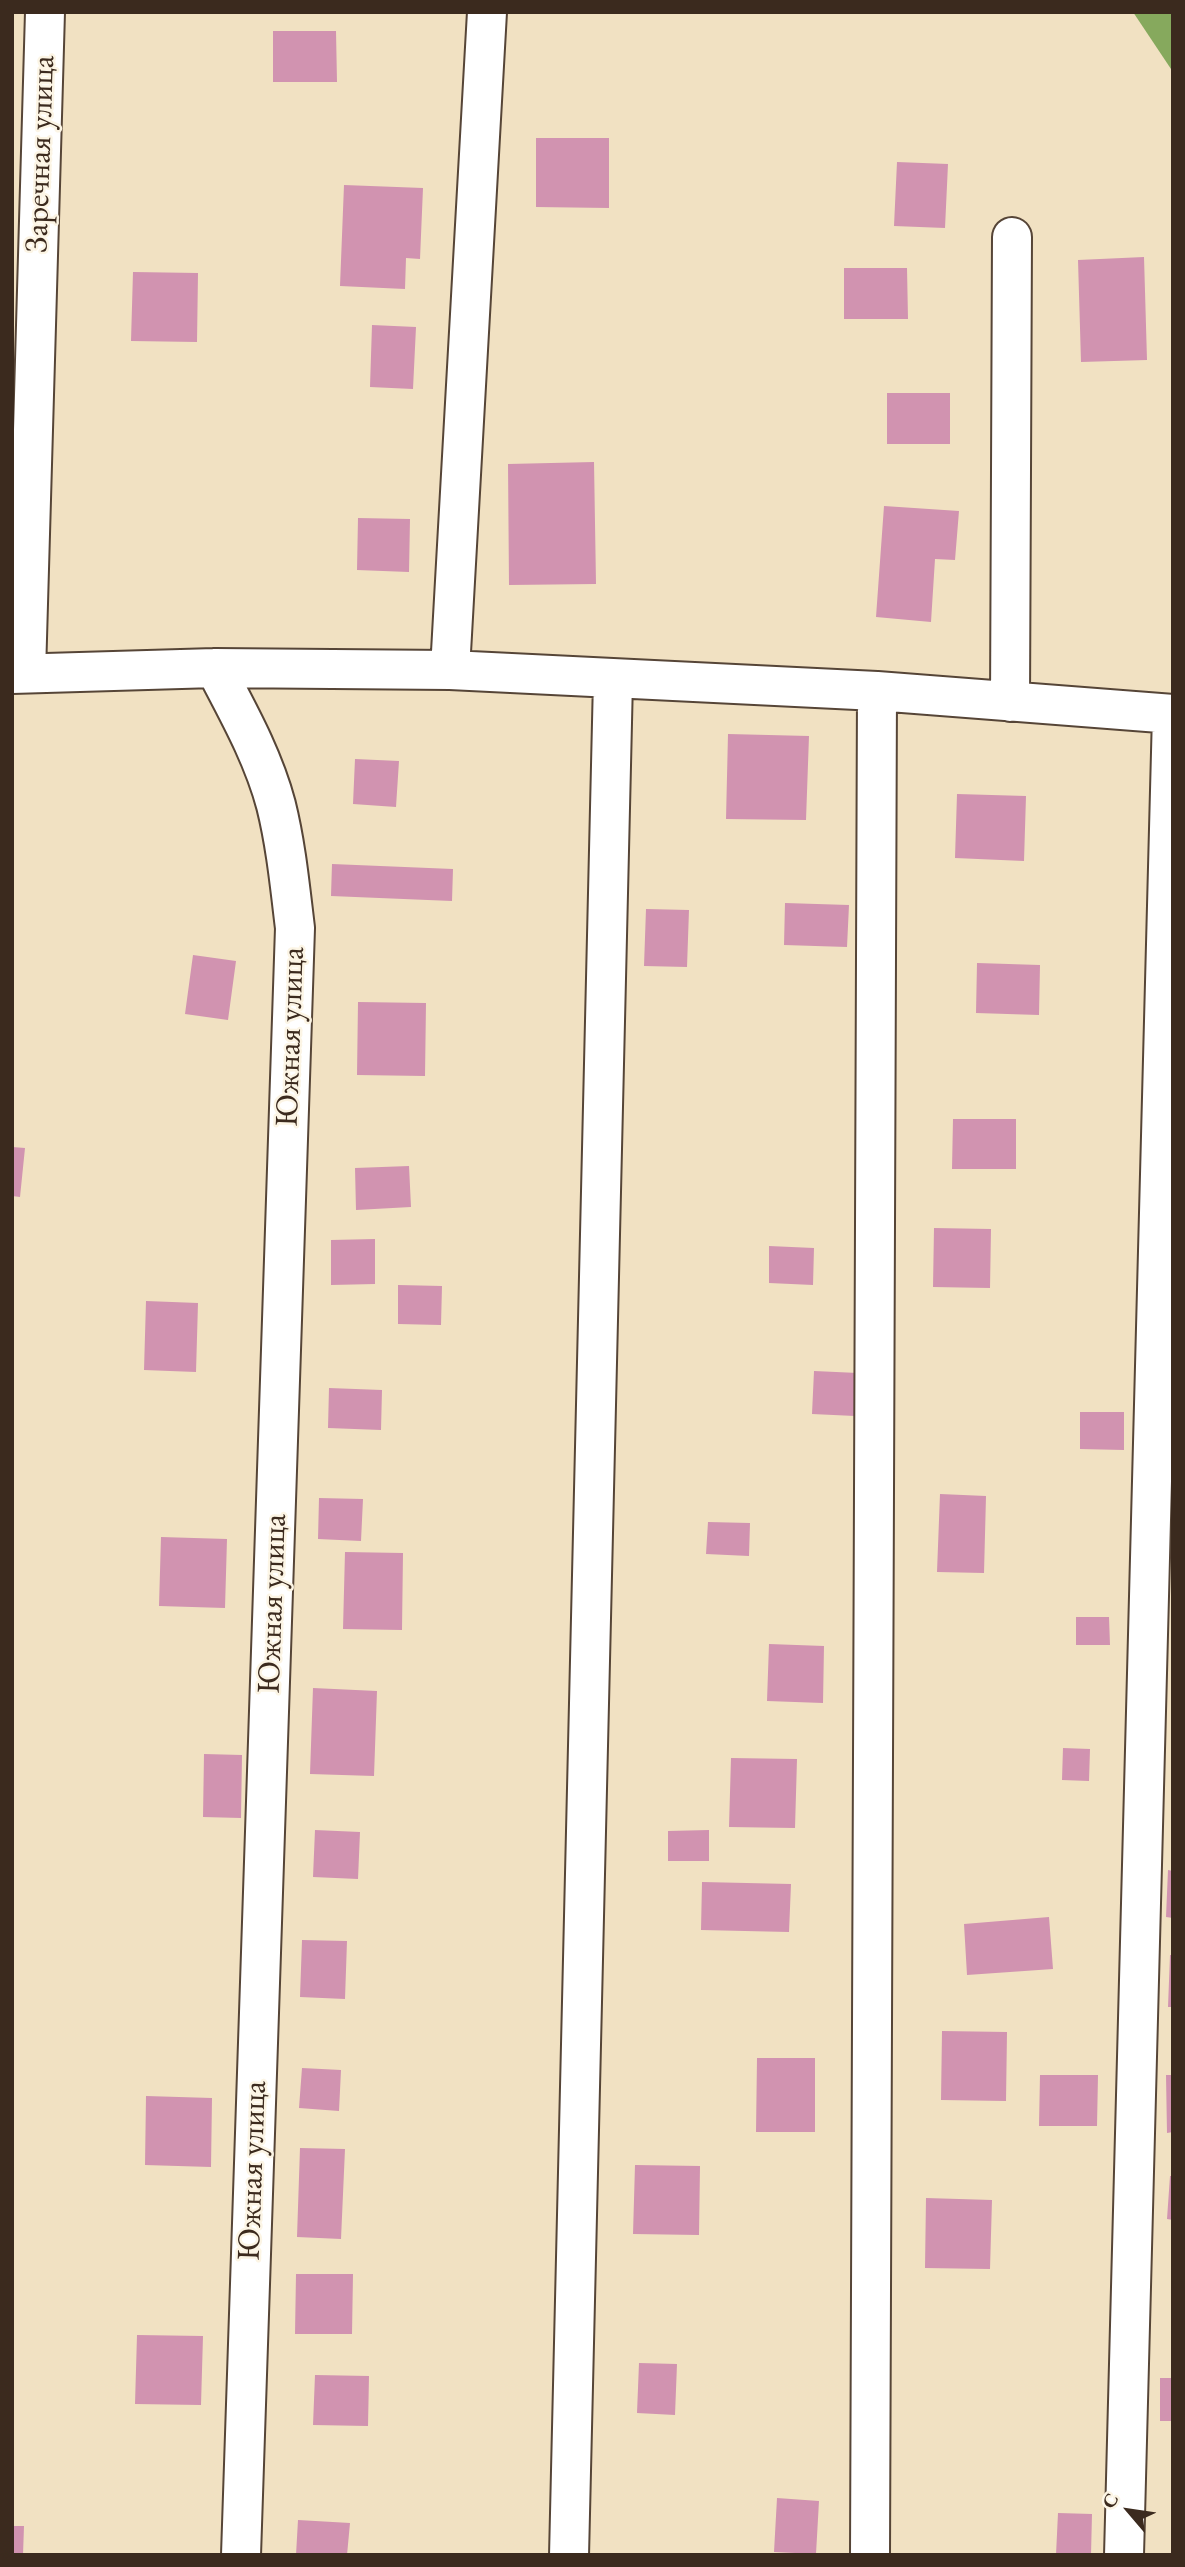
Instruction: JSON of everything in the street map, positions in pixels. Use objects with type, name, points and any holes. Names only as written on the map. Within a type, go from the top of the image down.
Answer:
[{"type":"street","name":"Заречная улица","points":[[19,674],[45,12]]},
{"type":"street","points":[[450,670],[487,12]]},
{"type":"street","points":[[1010,702],[1012,237]]},
{"type":"street","points":[[19,674],[215,668],[450,670],[877,691],[1172,714],[1124,2555]]},
{"type":"street","name":"Южная улица","points":[[215,668],[250,733],[275,803],[284,842],[295,928],[240,2555]]},
{"type":"street","points":[[569,2555],[614,680]]},
{"type":"street","points":[[870,2555],[877,691]]},
{"type":"green space","points":[[1133,12],[1173,12],[1173,72]]},
{"type":"building","points":[[273,31],[336,31],[337,82],[273,82]]},
{"type":"building","points":[[536,138],[609,138],[609,208],[536,207]]},
{"type":"building","points":[[897,162],[948,164],[945,228],[894,226]]},
{"type":"building","points":[[344,185],[423,188],[420,259],[406,258],[405,289],[340,286]]},
{"type":"building","points":[[1144,257],[1147,360],[1081,362],[1078,260]]},
{"type":"building","points":[[844,268],[907,268],[908,319],[844,319]]},
{"type":"building","points":[[133,272],[198,273],[197,342],[131,341]]},
{"type":"building","points":[[372,325],[416,327],[413,389],[370,387]]},
{"type":"building","points":[[887,393],[950,393],[950,444],[887,444]]},
{"type":"building","points":[[594,462],[596,584],[509,585],[508,464]]},
{"type":"building","points":[[884,506],[959,511],[955,560],[935,559],[931,622],[876,617]]},
{"type":"building","points":[[358,518],[410,519],[409,572],[357,570]]},
{"type":"building","points":[[728,734],[809,736],[806,820],[726,819]]},
{"type":"building","points":[[355,759],[399,761],[396,807],[353,804]]},
{"type":"building","points":[[957,794],[1026,796],[1024,861],[955,858]]},
{"type":"building","points":[[332,864],[453,869],[452,901],[331,896]]},
{"type":"building","points":[[785,903],[849,905],[847,947],[784,945]]},
{"type":"building","points":[[646,909],[689,910],[687,967],[644,966]]},
{"type":"building","points":[[193,955],[236,961],[228,1020],[185,1014]]},
{"type":"building","points":[[977,963],[1040,965],[1039,1015],[976,1013]]},
{"type":"building","points":[[358,1002],[426,1003],[425,1076],[357,1075]]},
{"type":"building","points":[[953,1119],[1016,1119],[1016,1169],[952,1169]]},
{"type":"building","points":[[12,1147],[25,1148],[20,1197],[12,1196]]},
{"type":"building","points":[[409,1166],[411,1207],[356,1210],[355,1168]]},
{"type":"building","points":[[934,1228],[991,1229],[990,1288],[933,1287]]},
{"type":"building","points":[[375,1239],[375,1284],[331,1285],[331,1240]]},
{"type":"building","points":[[769,1246],[814,1248],[813,1285],[769,1283]]},
{"type":"building","points":[[398,1285],[442,1286],[441,1325],[398,1324]]},
{"type":"building","points":[[146,1301],[198,1303],[196,1372],[144,1370]]},
{"type":"building","points":[[814,1371],[858,1373],[855,1416],[812,1414]]},
{"type":"building","points":[[329,1388],[382,1390],[381,1430],[328,1428]]},
{"type":"building","points":[[1080,1412],[1124,1412],[1124,1450],[1080,1449]]},
{"type":"building","points":[[940,1494],[986,1496],[984,1573],[937,1572]]},
{"type":"building","points":[[319,1498],[363,1499],[361,1541],[318,1539]]},
{"type":"building","points":[[708,1522],[750,1523],[749,1556],[706,1554]]},
{"type":"building","points":[[161,1537],[227,1539],[225,1608],[159,1606]]},
{"type":"building","points":[[345,1552],[403,1553],[402,1630],[343,1629]]},
{"type":"building","points":[[1076,1617],[1109,1617],[1110,1645],[1076,1645]]},
{"type":"building","points":[[769,1644],[824,1646],[823,1703],[767,1701]]},
{"type":"building","points":[[313,1688],[377,1691],[374,1776],[310,1774]]},
{"type":"building","points":[[1063,1748],[1090,1749],[1089,1781],[1062,1780]]},
{"type":"building","points":[[204,1754],[242,1755],[241,1818],[203,1817]]},
{"type":"building","points":[[731,1758],[797,1759],[795,1828],[729,1827]]},
{"type":"building","points":[[315,1830],[360,1832],[358,1879],[313,1877]]},
{"type":"building","points":[[709,1830],[709,1861],[668,1861],[668,1831]]},
{"type":"building","points":[[1168,1870],[1173,1871],[1173,1918],[1166,1917]]},
{"type":"building","points":[[702,1882],[791,1884],[789,1932],[701,1930]]},
{"type":"building","points":[[1049,1917],[1053,1969],[967,1975],[964,1924]]},
{"type":"building","points":[[302,1940],[347,1941],[345,1999],[300,1997]]},
{"type":"building","points":[[1170,1955],[1173,1955],[1173,2007],[1168,2007]]},
{"type":"building","points":[[942,2031],[1007,2032],[1006,2101],[941,2100]]},
{"type":"building","points":[[757,2058],[815,2058],[815,2132],[756,2132]]},
{"type":"building","points":[[302,2068],[341,2070],[339,2111],[299,2108]]},
{"type":"building","points":[[1040,2075],[1098,2075],[1097,2126],[1039,2126]]},
{"type":"building","points":[[1166,2075],[1173,2075],[1173,2132],[1167,2133]]},
{"type":"building","points":[[146,2096],[212,2098],[211,2167],[145,2165]]},
{"type":"building","points":[[300,2148],[345,2149],[341,2239],[297,2237]]},
{"type":"building","points":[[635,2165],[700,2166],[699,2235],[633,2234]]},
{"type":"building","points":[[1170,2176],[1173,2176],[1173,2220],[1167,2219]]},
{"type":"building","points":[[926,2198],[992,2200],[990,2269],[925,2268]]},
{"type":"building","points":[[296,2274],[353,2274],[352,2334],[295,2334]]},
{"type":"building","points":[[137,2335],[203,2336],[201,2405],[135,2404]]},
{"type":"building","points":[[639,2363],[677,2364],[675,2415],[637,2413]]},
{"type":"building","points":[[315,2375],[369,2376],[368,2426],[313,2425]]},
{"type":"building","points":[[1160,2378],[1173,2378],[1173,2421],[1160,2421]]},
{"type":"building","points":[[777,2498],[819,2501],[816,2554],[774,2552]]},
{"type":"building","points":[[1058,2513],[1092,2514],[1091,2555],[1056,2555]]},
{"type":"building","points":[[298,2520],[350,2523],[347,2555],[296,2555]]},
{"type":"building","points":[[12,2526],[24,2526],[23,2555],[12,2555]]}]
